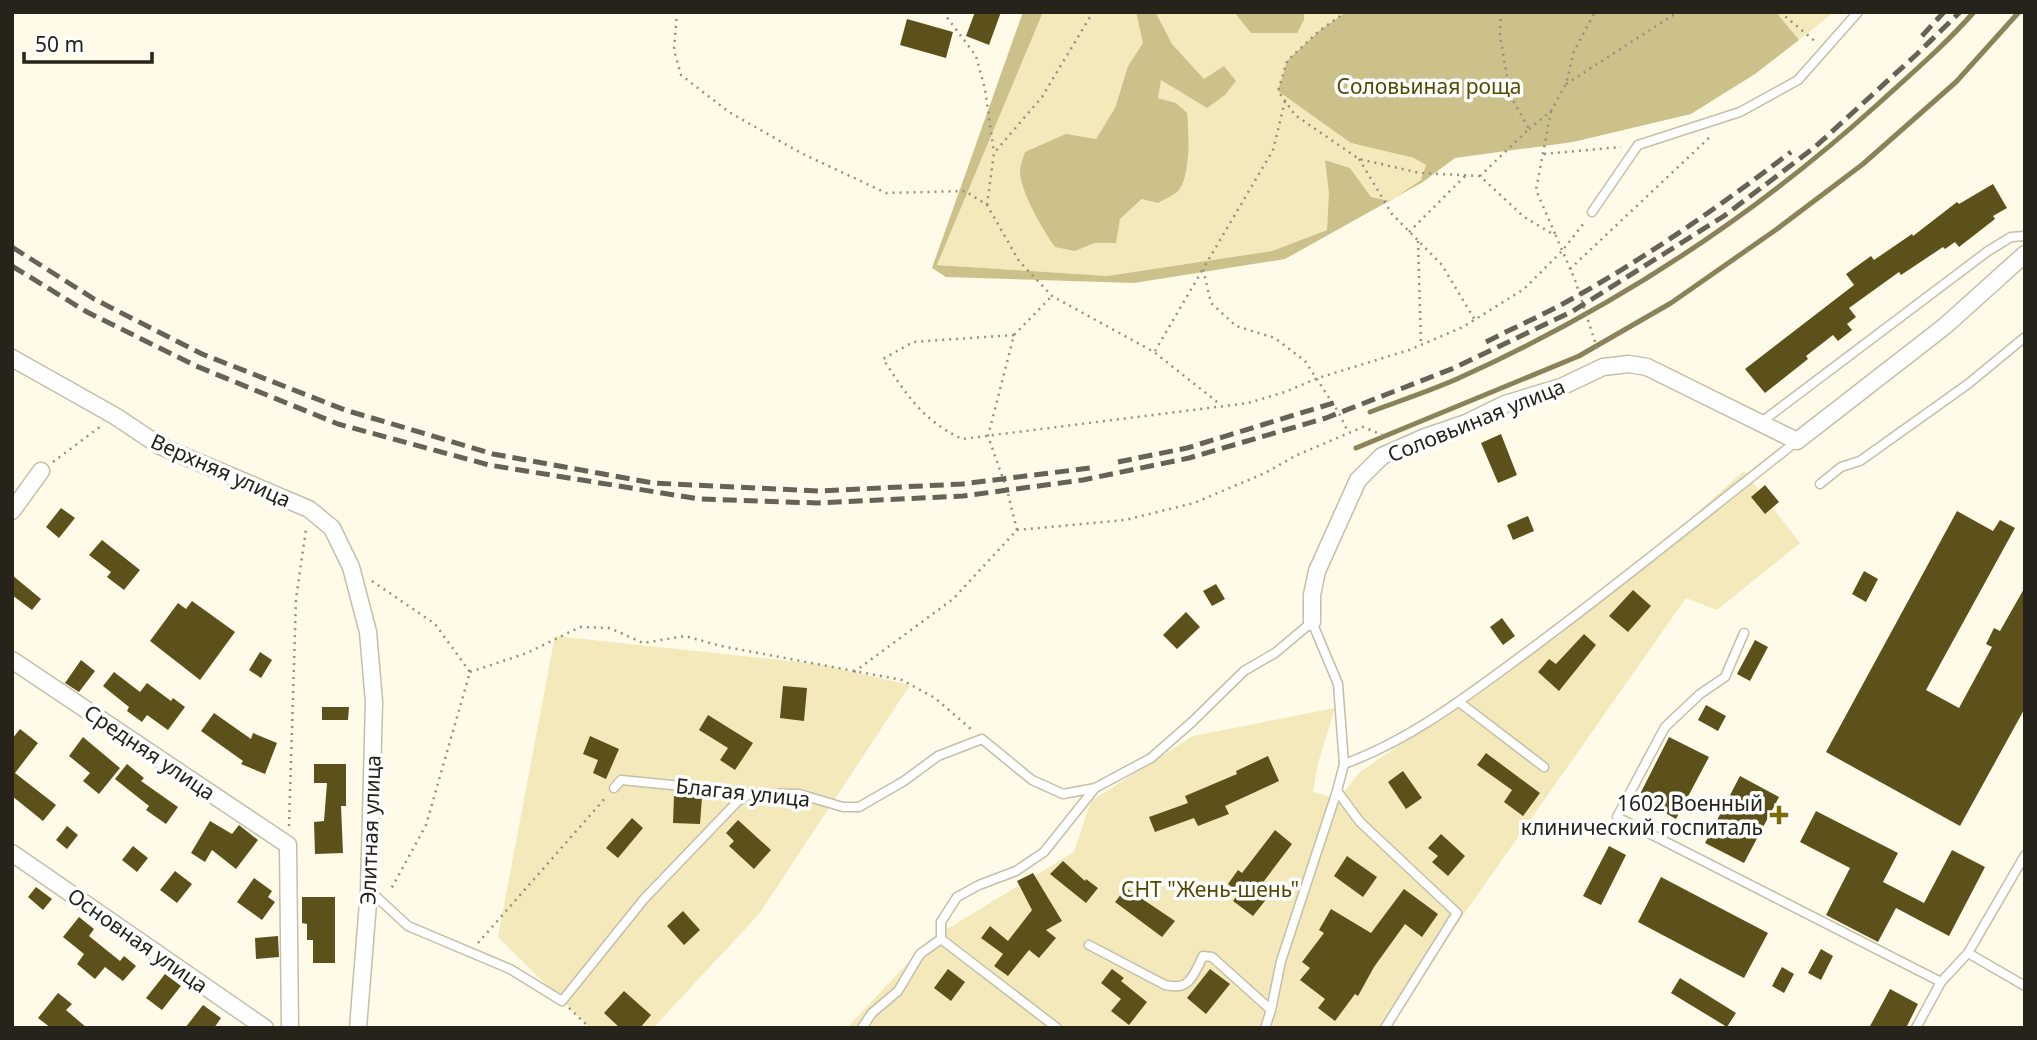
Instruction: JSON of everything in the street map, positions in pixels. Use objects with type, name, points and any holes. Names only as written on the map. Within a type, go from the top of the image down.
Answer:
[{"type":"street","points":[[1797,441],[1945,326],[2025,254]]},
{"type":"street","name":"Верхняя улица","points":[[12,358],[115,415],[160,446],[309,509],[332,528],[351,567],[368,632]]},
{"type":"street","name":"Соловьиная улица","points":[[1312,622],[1312,595],[1317,571],[1358,480],[1382,456],[1466,423],[1505,404],[1561,387],[1603,367],[1629,364],[1647,367],[1797,441]]},
{"type":"street","points":[[12,511],[41,471]]},
{"type":"street","name":"Элитная улица","points":[[358,1028],[369,890],[374,702],[368,632]]},
{"type":"street","name":"Средняя улица","points":[[12,660],[288,845]]},
{"type":"street","points":[[288,845],[290,1028]]},
{"type":"street","name":"Основная улица","points":[[12,853],[265,1028]]},
{"type":"lane","points":[[1592,212],[1638,145],[1740,112],[1798,80],[1858,12]]},
{"type":"lane","points":[[1760,423],[1988,251],[2011,237],[2025,236]]},
{"type":"lane","points":[[1820,484],[1841,467],[1860,461],[1968,384],[2025,337]]},
{"type":"lane","points":[[1344,764],[1368,755],[1459,702],[1554,632],[1797,441]]},
{"type":"lane","points":[[982,739],[1032,780],[1063,794],[1096,788],[1151,758],[1244,671],[1275,653],[1312,622]]},
{"type":"lane","name":"Соловьиная улица","points":[[1265,1028],[1280,961],[1344,764],[1338,684],[1312,622]]},
{"type":"lane","points":[[1744,634],[1725,677],[1700,694],[1665,727],[1617,817],[1941,982]]},
{"type":"lane","points":[[1459,702],[1544,767]]},
{"type":"lane","name":"Благая улица","points":[[614,788],[621,780],[753,793],[799,794],[843,807],[859,807],[904,781],[938,756],[982,739]]},
{"type":"lane","points":[[941,939],[941,922],[957,897],[979,885],[1016,871],[1044,852],[1096,788]]},
{"type":"lane","points":[[1337,791],[1360,822],[1457,913],[1385,1028]]},
{"type":"lane","points":[[369,890],[408,926],[510,969],[562,1001],[644,899],[738,801],[753,793]]},
{"type":"lane","points":[[1916,1028],[1941,982],[1968,953],[2025,855]]},
{"type":"lane","points":[[862,1028],[872,1013],[898,991],[920,954],[941,939]]},
{"type":"lane","points":[[941,939],[1058,1028]]},
{"type":"lane","points":[[1088,945],[1165,985],[1177,988],[1186,985],[1203,956],[1212,957],[1271,1010]]},
{"type":"lane","points":[[1968,953],[2025,986]]},
{"type":"path","points":[[677,12],[674,50],[681,75],[729,112],[801,153],[886,193],[965,191],[987,205],[1019,261],[1052,296],[1154,352],[1223,406]]},
{"type":"path","points":[[943,12],[976,56],[985,89],[994,153],[987,205]]},
{"type":"path","points":[[994,153],[1042,97],[1093,12]]},
{"type":"path","points":[[1346,12],[1319,31],[1287,61],[1278,91],[1295,115],[1359,159],[1420,173],[1480,176],[1524,218],[1556,236]]},
{"type":"path","points":[[1501,12],[1500,36],[1510,95],[1529,129]]},
{"type":"path","points":[[1595,12],[1574,51],[1566,84],[1551,111],[1536,190],[1570,268],[1603,367]]},
{"type":"path","points":[[1566,84],[1678,12]]},
{"type":"path","points":[[1780,12],[1824,49]]},
{"type":"path","points":[[1154,352],[1273,150],[1285,101]]},
{"type":"path","points":[[1480,176],[1551,111]]},
{"type":"path","points":[[1570,268],[1712,135]]},
{"type":"path","points":[[1543,154],[1638,145]]},
{"type":"path","points":[[1359,159],[1392,214],[1442,265],[1475,320]]},
{"type":"path","points":[[1409,232],[1466,175]]},
{"type":"path","points":[[1014,335],[913,342],[883,359],[911,401],[939,428],[962,439],[1248,403],[1421,345],[1475,320],[1524,289],[1562,251],[1592,212]]},
{"type":"path","points":[[1418,241],[1421,345]]},
{"type":"path","points":[[1203,269],[1211,303],[1236,326],[1275,338],[1305,361],[1318,378],[1349,433]]},
{"type":"path","points":[[1017,530],[1007,490],[988,436],[1014,335],[1052,296]]},
{"type":"path","points":[[41,471],[115,415]]},
{"type":"path","points":[[854,672],[953,599],[1017,530],[1125,520],[1194,503],[1363,427],[1407,444]]},
{"type":"path","points":[[288,845],[296,599],[309,509]]},
{"type":"path","points":[[351,567],[435,624],[470,673]]},
{"type":"path","points":[[470,673],[527,653],[580,627],[610,628],[643,643],[685,636],[721,646],[902,680],[935,698],[982,739]]},
{"type":"path","points":[[384,901],[426,825],[470,673]]},
{"type":"path","points":[[470,952],[614,788]]},
{"type":"path","points":[[562,1001],[590,1028]]},
{"type":"green space","points":[[1023,12],[1043,12],[937,265],[1107,276],[1272,251],[1327,230],[1329,193],[1325,160],[1350,168],[1371,197],[1389,201],[1285,259],[1134,283],[946,277],[932,268]]},
{"type":"green space","points":[[1043,12],[1136,12],[1143,43],[1128,66],[1115,108],[1096,139],[1066,135],[1075,251],[1095,243],[1115,243],[1120,219],[1143,199],[1158,203],[1176,103],[1158,98],[1161,79],[1178,89],[1204,79],[1172,44],[1158,12],[1235,12],[1251,33],[1304,20],[1304,12],[1346,12],[1319,31],[1351,143],[1414,158],[1427,165],[1421,180],[1390,201],[1371,197],[1350,168],[1326,160],[1330,193],[1327,230],[1272,251],[1107,276],[937,265]]},
{"type":"green space","points":[[1136,12],[1158,12],[1157,15],[1172,44],[1204,79],[1224,66],[1236,81],[1225,95],[1207,108],[1161,80],[1158,98],[1176,103],[1187,113],[1187,165],[1178,191],[1158,203],[1142,199],[1120,219],[1116,243],[1095,243],[1075,251],[1055,247],[1023,188],[1020,169],[1025,152],[1066,134],[1096,139],[1115,108],[1128,66],[1143,43]]},
{"type":"green space","points":[[1304,12],[1304,20],[1297,33],[1251,33],[1235,13]]},
{"type":"green space","name":"Соловьиная роща","points":[[1346,12],[1776,12],[1799,40],[1755,74],[1691,114],[1573,142],[1455,158],[1423,182],[1395,198],[1421,180],[1426,165],[1414,158],[1351,143],[1278,91],[1287,61],[1319,31]]},
{"type":"green space","points":[[1776,12],[1834,12],[1799,40]]},
{"type":"green space","name":"СНТ \"Жень-шень\"","points":[[1744,471],[1800,543],[1717,610],[1686,598],[1384,1028],[847,1028],[929,940],[1074,852],[1091,801],[1193,736],[1335,708],[1318,763],[1313,792],[1338,799],[1360,772],[1557,637]]},
{"type":"green space","points":[[555,636],[819,664],[910,685],[759,914],[653,1028],[590,1028],[498,937]]},
{"type":"building","points":[[975,12],[1001,12],[989,45],[966,36]]},
{"type":"building","points":[[907,19],[953,32],[946,58],[900,45]]},
{"type":"building","points":[[1993,184],[2007,208],[1993,216],[1995,219],[1959,247],[1955,242],[1945,249],[1943,247],[1901,275],[1899,272],[1849,308],[1856,317],[1847,324],[1852,330],[1838,341],[1833,335],[1765,393],[1745,369],[1854,285],[1846,274],[1871,256],[1874,260],[1912,234],[1913,236],[1957,202],[1959,204]]},
{"type":"building","points":[[1501,434],[1517,475],[1498,483],[1481,443]]},
{"type":"building","points":[[1765,485],[1779,502],[1765,514],[1751,497]]},
{"type":"building","points":[[61,508],[75,518],[59,538],[46,527]]},
{"type":"building","points":[[1957,511],[1993,531],[2000,520],[2015,528],[1926,690],[1959,708],[1992,647],[1986,644],[1994,628],[2000,631],[2025,587],[2025,708],[1960,826],[1826,752]]},
{"type":"building","points":[[1528,516],[1534,531],[1513,540],[1507,525]]},
{"type":"building","points":[[102,540],[140,570],[124,590],[107,577],[111,572],[89,555]]},
{"type":"building","points":[[1864,571],[1878,579],[1866,602],[1852,594]]},
{"type":"building","points":[[12,575],[41,599],[32,610],[12,595]]},
{"type":"building","points":[[1216,584],[1225,599],[1212,606],[1203,591]]},
{"type":"building","points":[[1633,590],[1651,606],[1628,632],[1609,616]]},
{"type":"building","points":[[192,601],[235,632],[200,680],[150,641],[178,603],[186,609]]},
{"type":"building","points":[[1186,612],[1200,627],[1177,649],[1163,635]]},
{"type":"building","points":[[1502,618],[1515,636],[1503,645],[1490,627]]},
{"type":"building","points":[[1584,634],[1596,645],[1559,691],[1538,672],[1549,659],[1556,664]]},
{"type":"building","points":[[1755,640],[1768,647],[1750,681],[1737,674]]},
{"type":"building","points":[[260,652],[272,660],[261,678],[249,670]]},
{"type":"building","points":[[81,660],[95,671],[79,692],[65,683]]},
{"type":"building","points":[[114,672],[140,692],[147,683],[171,701],[173,698],[185,707],[168,730],[147,715],[142,722],[127,711],[129,707],[103,686]]},
{"type":"building","points":[[783,686],[807,688],[804,721],[780,718]]},
{"type":"building","points":[[1706,705],[1726,716],[1718,731],[1698,720]]},
{"type":"building","points":[[322,707],[349,707],[348,720],[322,720]]},
{"type":"building","points":[[214,713],[251,739],[253,733],[277,743],[265,774],[241,764],[243,761],[201,731]]},
{"type":"building","points":[[708,715],[753,743],[735,770],[720,760],[728,748],[699,730]]},
{"type":"building","points":[[20,729],[38,743],[15,773],[56,805],[43,821],[12,796],[12,739]]},
{"type":"building","points":[[590,736],[619,749],[606,779],[593,773],[598,760],[583,754]]},
{"type":"building","points":[[83,737],[120,768],[99,794],[83,781],[90,773],[69,756]]},
{"type":"building","points":[[1669,737],[1709,757],[1676,819],[1638,798]]},
{"type":"building","points":[[1486,753],[1540,793],[1523,816],[1504,802],[1512,790],[1477,765]]},
{"type":"building","points":[[1268,756],[1279,781],[1225,806],[1229,814],[1198,826],[1194,818],[1155,832],[1149,817],[1188,803],[1185,796],[1237,774],[1236,771]]},
{"type":"building","points":[[127,764],[144,778],[141,781],[178,807],[166,824],[146,810],[149,806],[115,779]]},
{"type":"building","points":[[314,764],[346,764],[346,806],[341,806],[343,853],[315,854],[314,822],[324,821],[327,783],[314,783]]},
{"type":"building","points":[[1403,771],[1422,798],[1406,809],[1388,782]]},
{"type":"building","points":[[1740,776],[1779,797],[1744,863],[1705,843]]},
{"type":"building","points":[[674,796],[702,797],[700,824],[673,823]]},
{"type":"building","points":[[1816,811],[1898,853],[1883,882],[1924,903],[1952,850],[1985,867],[1949,936],[1896,908],[1878,942],[1826,915],[1850,868],[1800,842]]},
{"type":"building","points":[[632,818],[643,828],[618,858],[606,848]]},
{"type":"building","points":[[738,820],[771,850],[754,869],[729,846],[734,841],[726,833]]},
{"type":"building","points":[[210,821],[232,834],[239,825],[258,840],[236,869],[212,850],[205,862],[191,853]]},
{"type":"building","points":[[67,826],[78,835],[67,849],[56,840]]},
{"type":"building","points":[[1275,830],[1292,844],[1258,889],[1268,897],[1253,916],[1233,901],[1239,893],[1228,884],[1238,870],[1242,873]]},
{"type":"building","points":[[1441,834],[1465,856],[1448,876],[1432,862],[1438,856],[1428,848]]},
{"type":"building","points":[[133,846],[148,858],[137,872],[122,860]]},
{"type":"building","points":[[1609,846],[1626,855],[1601,905],[1583,896]]},
{"type":"building","points":[[1347,856],[1377,877],[1363,897],[1334,876]]},
{"type":"building","points":[[1063,861],[1085,881],[1086,879],[1098,888],[1086,903],[1050,874]]},
{"type":"building","points":[[175,871],[192,884],[177,903],[160,890]]},
{"type":"building","points":[[1033,873],[1062,921],[1046,930],[1056,938],[1039,958],[1029,950],[1008,976],[994,966],[1003,954],[981,938],[990,926],[1008,941],[1032,910],[1017,881]]},
{"type":"building","points":[[1661,877],[1768,933],[1744,978],[1638,922]]},
{"type":"building","points":[[254,878],[272,891],[268,897],[275,902],[262,920],[237,902]]},
{"type":"building","points":[[36,887],[52,899],[43,910],[28,897]]},
{"type":"building","points":[[1126,888],[1175,921],[1162,937],[1115,902]]},
{"type":"building","points":[[1404,889],[1438,914],[1422,937],[1405,924],[1374,967],[1358,996],[1355,994],[1335,1021],[1318,1008],[1325,999],[1300,980],[1310,968],[1302,962],[1324,933],[1319,930],[1331,909],[1371,933]]},
{"type":"building","points":[[302,897],[335,897],[335,963],[313,963],[313,940],[307,940],[307,924],[302,923]]},
{"type":"building","points":[[683,911],[700,930],[684,945],[667,926]]},
{"type":"building","points":[[79,917],[94,929],[89,936],[120,961],[124,956],[136,966],[123,981],[105,967],[95,979],[77,964],[84,954],[63,937]]},
{"type":"building","points":[[278,936],[279,957],[256,959],[255,938]]},
{"type":"building","points":[[1821,949],[1833,956],[1821,980],[1808,973]]},
{"type":"building","points":[[1782,967],[1794,974],[1784,993],[1772,986]]},
{"type":"building","points":[[948,969],[965,982],[951,1001],[934,988]]},
{"type":"building","points":[[1112,969],[1124,978],[1121,981],[1147,1002],[1129,1025],[1111,1011],[1121,999],[1101,983]]},
{"type":"building","points":[[1210,969],[1230,984],[1206,1014],[1187,998]]},
{"type":"building","points":[[165,974],[181,986],[162,1010],[146,998]]},
{"type":"building","points":[[1680,978],[1736,1013],[1727,1027],[1671,993]]},
{"type":"building","points":[[1890,989],[1918,1004],[1906,1028],[1869,1028]]},
{"type":"building","points":[[624,991],[651,1015],[640,1028],[620,1028],[604,1013]]},
{"type":"building","points":[[58,993],[72,1004],[66,1010],[87,1028],[51,1028],[38,1018]]},
{"type":"building","points":[[203,1005],[221,1018],[214,1028],[185,1028]]},
{"type":"waterway","points":[[1370,412],[1448,383],[1516,351],[1626,291],[1679,257],[1731,222],[1831,145],[1927,59],[1974,12]]},
{"type":"waterway","points":[[1356,448],[1579,356],[1671,303],[1777,229],[1863,164],[1956,82],[2019,12]]},
{"type":"railway","points":[[1922,36],[1944,12]]},
{"type":"railway","points":[[12,266],[87,312],[196,366],[338,424],[489,465],[699,499],[818,503],[963,496],[1083,480],[1189,458],[1326,418],[1454,368],[1573,311],[1724,216],[1815,147],[1960,12]]},
{"type":"railway","points":[[1486,342],[1558,306],[1626,267],[1710,212],[1791,152]]},
{"type":"railway","points":[[12,247],[94,299],[202,354],[345,410],[493,454],[653,483],[818,491],[962,484],[1090,468]]},
{"type":"railway","points":[[1118,462],[1187,448],[1340,401]]},
{"type":"place","name":"1602 Военный клинический госпиталь","points":[[1779,815]]}]
